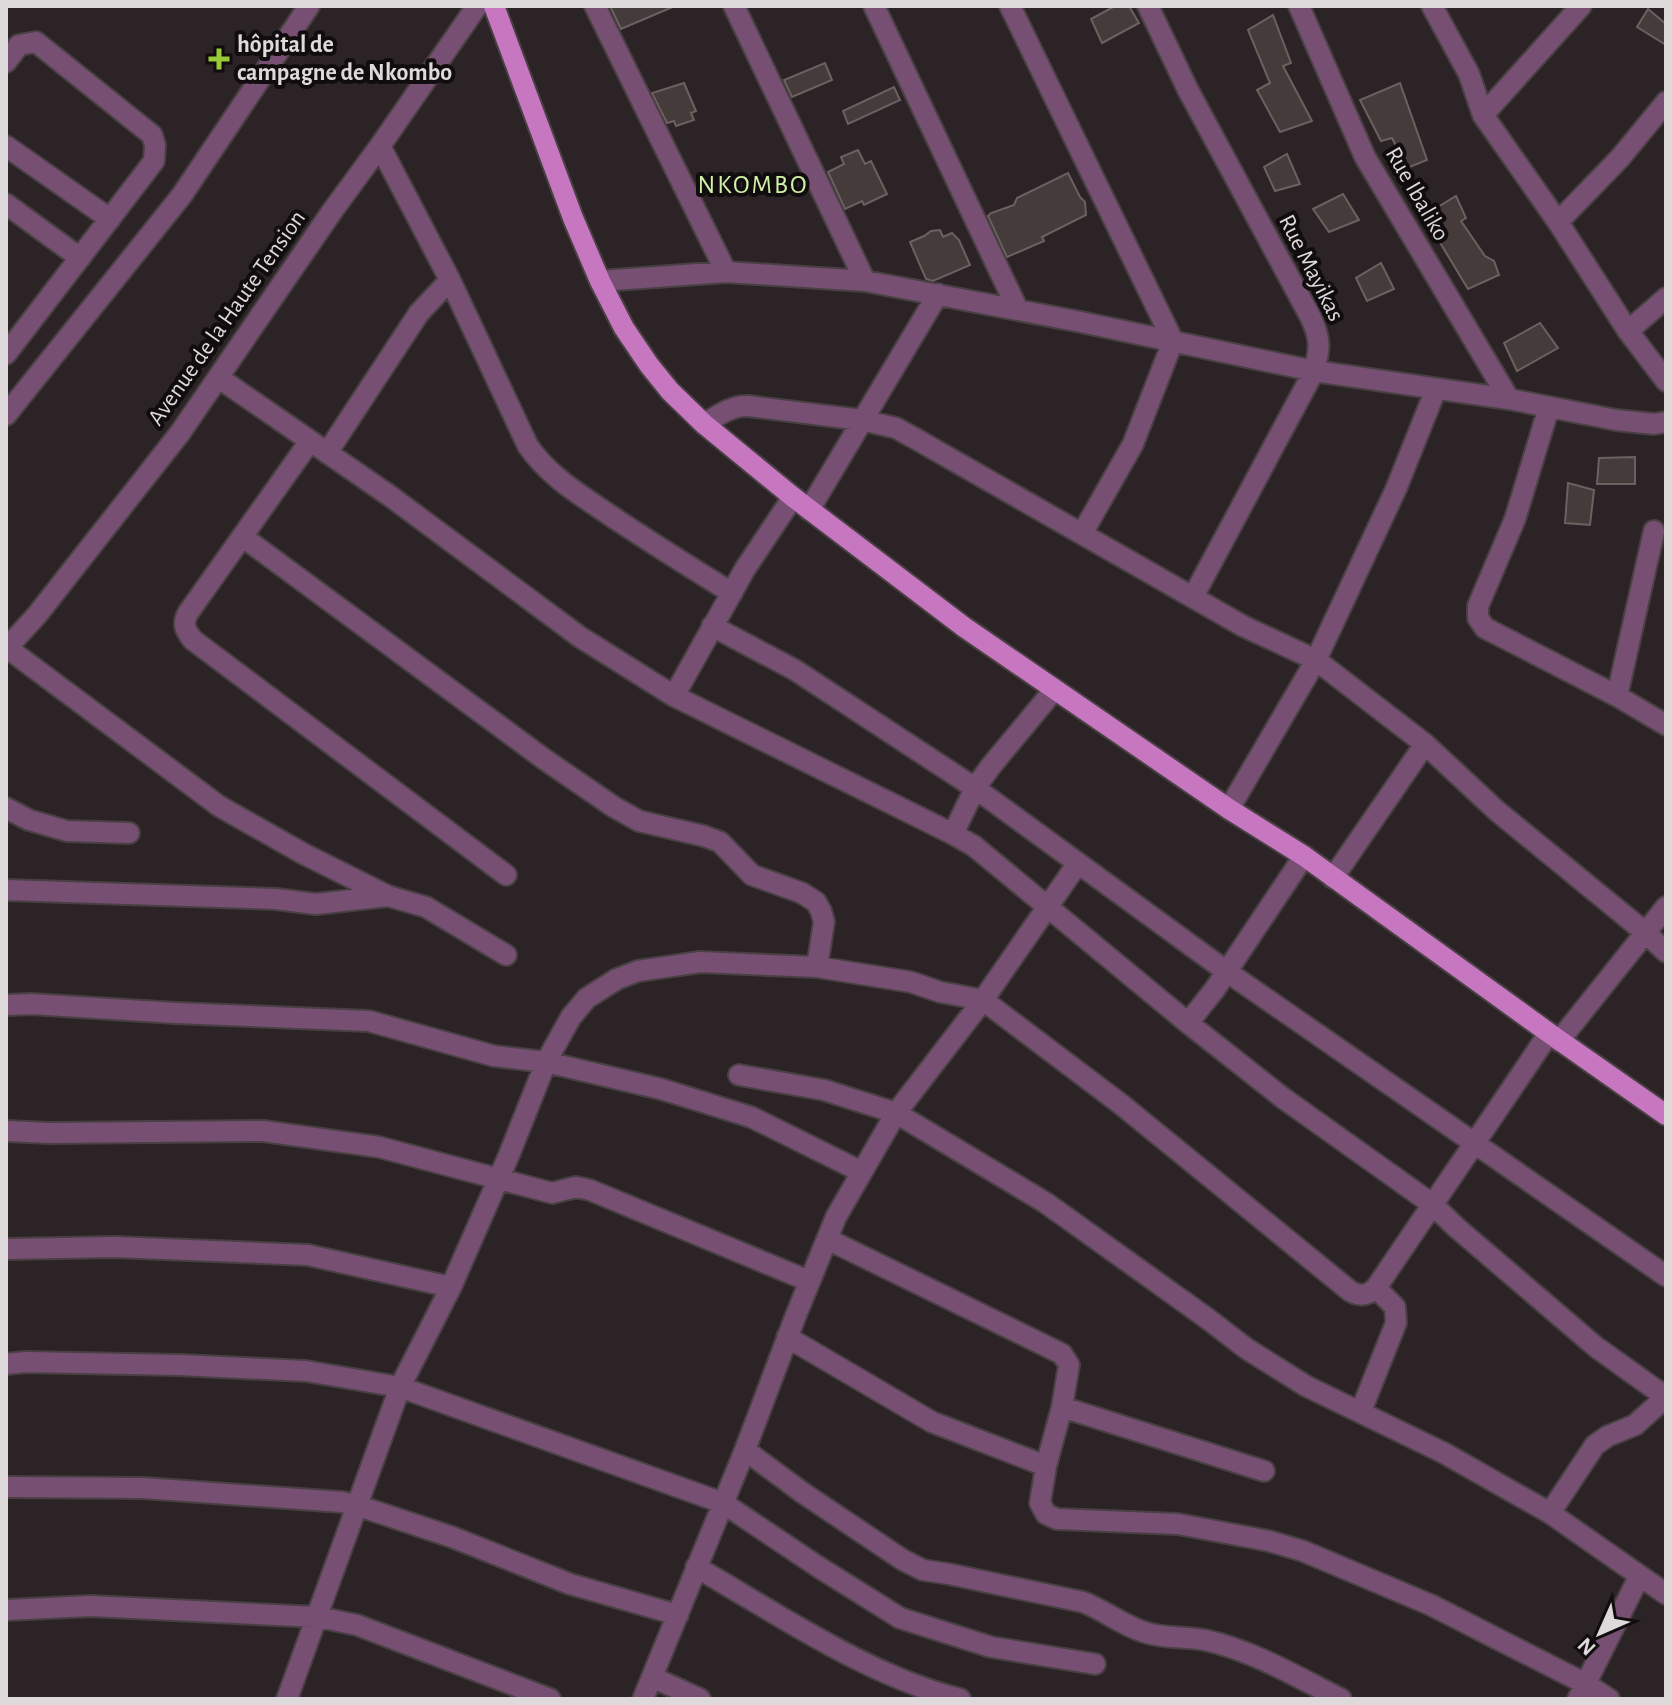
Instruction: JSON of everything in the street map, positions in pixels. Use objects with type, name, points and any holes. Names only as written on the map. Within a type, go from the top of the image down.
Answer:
[{"type":"main road","points":[[494,6],[573,218],[600,281],[624,328],[649,365],[704,424],[801,504],[964,627],[1229,809],[1304,856],[1666,1115]]},
{"type":"street","points":[[6,415],[182,195],[309,6]]},
{"type":"street","name":"Avenue de la Haute Tension","points":[[6,648],[37,615],[161,458],[477,6]]},
{"type":"street","points":[[595,6],[726,272]]},
{"type":"street","points":[[734,6],[865,281]]},
{"type":"street","points":[[874,6],[1018,310]]},
{"type":"street","points":[[1010,6],[1173,341],[1133,444],[1083,532]]},
{"type":"street","name":"Rue Mayikas","points":[[1148,6],[1188,90],[1318,334],[1320,349],[1314,371],[1193,597]]},
{"type":"street","name":"Rue Ibaliko","points":[[1299,6],[1365,157],[1509,399]]},
{"type":"street","points":[[1432,6],[1469,74],[1483,115],[1558,222],[1628,331],[1666,381]]},
{"type":"street","points":[[1483,115],[1581,6]]},
{"type":"street","points":[[6,62],[19,45],[36,42],[152,135],[155,145],[154,161],[6,354]]},
{"type":"street","points":[[1558,222],[1620,158],[1666,102]]},
{"type":"street","points":[[6,146],[110,219]]},
{"type":"street","points":[[380,146],[450,280],[523,435],[540,463],[558,480],[732,593]]},
{"type":"street","points":[[6,204],[80,258]]},
{"type":"street","points":[[600,281],[726,272],[865,281],[1314,371],[1509,399],[1616,420],[1654,424],[1666,422]]},
{"type":"street","points":[[450,280],[419,313],[318,447],[243,537],[184,619],[184,625],[193,640],[506,875]]},
{"type":"street","points":[[674,696],[732,593],[862,420],[938,294]]},
{"type":"street","points":[[1628,331],[1666,298]]},
{"type":"street","points":[[219,378],[390,496],[580,637],[674,696],[974,846],[1283,1098],[1432,1204],[1596,1347],[1666,1397],[1635,1425],[1595,1445],[1550,1513]]},
{"type":"street","points":[[1229,809],[1316,660],[1396,489],[1436,389]]},
{"type":"street","points":[[704,424],[740,406],[862,420],[896,428],[1243,626],[1316,660],[1425,744],[1497,811],[1666,952]]},
{"type":"street","points":[[1549,407],[1515,519],[1478,606],[1478,618],[1485,628],[1617,696],[1666,725]]},
{"type":"street","points":[[1617,696],[1654,531]]},
{"type":"street","points":[[243,537],[544,759],[621,812],[639,821],[720,842],[752,875],[802,893],[816,902],[824,922],[817,967]]},
{"type":"street","points":[[712,626],[795,670],[975,788],[1226,971],[1666,1276]]},
{"type":"street","points":[[6,648],[219,806],[302,853],[388,896],[426,907],[506,955]]},
{"type":"street","points":[[953,834],[975,788],[1054,690]]},
{"type":"street","points":[[1333,878],[1425,744]]},
{"type":"street","points":[[6,808],[29,820],[67,831],[129,833]]},
{"type":"street","points":[[1188,1023],[1215,989],[1304,856]]},
{"type":"street","points":[[643,1699],[836,1217],[896,1113],[983,1000],[1078,863]]},
{"type":"street","points":[[6,890],[276,899],[316,904],[388,896]]},
{"type":"street","points":[[287,1699],[400,1387],[451,1287],[546,1062],[571,1017],[587,998],[617,979],[638,971],[700,962],[817,967],[911,982],[940,992],[983,1000],[1122,1105],[1350,1291],[1362,1295],[1370,1294],[1376,1288],[1432,1204],[1554,1037],[1666,907]]},
{"type":"street","points":[[6,1005],[369,1021],[494,1056],[546,1062],[661,1089],[751,1117],[862,1172]]},
{"type":"street","points":[[739,1075],[824,1090],[896,1113],[1046,1203],[1247,1349],[1306,1386],[1444,1453],[1550,1513],[1666,1594]]},
{"type":"street","points":[[6,1131],[263,1131],[379,1147],[552,1193],[576,1187],[590,1190],[809,1281]]},
{"type":"street","points":[[827,1239],[1062,1354],[1069,1365],[1040,1503],[1051,1517],[1178,1524],[1269,1541],[1303,1551],[1431,1605],[1582,1692],[1609,1699]]},
{"type":"street","points":[[6,1249],[115,1247],[308,1255],[451,1287]]},
{"type":"street","points":[[1361,1411],[1396,1323],[1395,1307],[1376,1288]]},
{"type":"street","points":[[787,1337],[932,1422],[1046,1466]]},
{"type":"street","points":[[6,1364],[180,1365],[306,1371],[400,1387],[723,1503],[900,1618],[991,1647],[1095,1664]]},
{"type":"street","points":[[1062,1407],[1264,1471]]},
{"type":"street","points":[[745,1450],[840,1518],[923,1570],[1083,1602],[1147,1634],[1204,1640],[1260,1657],[1341,1699]]},
{"type":"street","points":[[6,1487],[143,1488],[342,1502],[452,1537],[570,1584],[678,1615]]},
{"type":"street","points":[[696,1567],[862,1663],[960,1699]]},
{"type":"street","points":[[1582,1692],[1639,1577]]},
{"type":"street","points":[[6,1610],[91,1606],[318,1617],[357,1625],[550,1699]]},
{"type":"street","points":[[652,1677],[700,1699]]},
{"type":"building","points":[[610,6],[675,6],[621,29]]},
{"type":"building","points":[[1115,6],[1129,6],[1139,23],[1102,43],[1091,19]]},
{"type":"building","points":[[1648,9],[1666,24],[1666,45],[1637,27]]},
{"type":"building","points":[[1273,15],[1291,63],[1283,66],[1312,121],[1280,132],[1257,90],[1270,83],[1248,30]]},
{"type":"building","points":[[825,63],[832,80],[792,97],[784,80]]},
{"type":"building","points":[[684,83],[696,111],[691,113],[694,120],[676,126],[674,121],[667,123],[652,93]]},
{"type":"building","points":[[1400,83],[1427,160],[1407,168],[1392,138],[1381,141],[1360,100]]},
{"type":"building","points":[[894,87],[900,100],[848,124],[843,111]]},
{"type":"building","points":[[858,150],[865,164],[871,161],[887,194],[864,205],[862,201],[845,209],[828,172],[844,164],[841,157]]},
{"type":"building","points":[[1287,154],[1300,184],[1275,191],[1264,167]]},
{"type":"building","points":[[1068,173],[1085,202],[1086,215],[1042,237],[1044,241],[1007,257],[988,216],[1014,205],[1017,198]]},
{"type":"building","points":[[1343,194],[1359,220],[1329,232],[1313,209]]},
{"type":"building","points":[[1456,196],[1466,218],[1461,221],[1485,256],[1494,261],[1499,275],[1468,289],[1439,241],[1443,239],[1428,213]]},
{"type":"building","points":[[940,230],[943,237],[952,233],[959,240],[970,265],[933,281],[926,279],[910,242],[931,231]]},
{"type":"building","points":[[1381,263],[1394,289],[1367,301],[1356,278]]},
{"type":"building","points":[[1540,323],[1558,348],[1517,371],[1504,343]]},
{"type":"building","points":[[1635,457],[1635,484],[1597,484],[1599,458]]},
{"type":"building","points":[[1568,483],[1594,490],[1590,525],[1565,523]]},
{"type":"place","name":"hôpital de campagne de Nkombo","points":[[219,59]]},
{"type":"district","name":"NKOMBO","points":[[753,185]]}]
